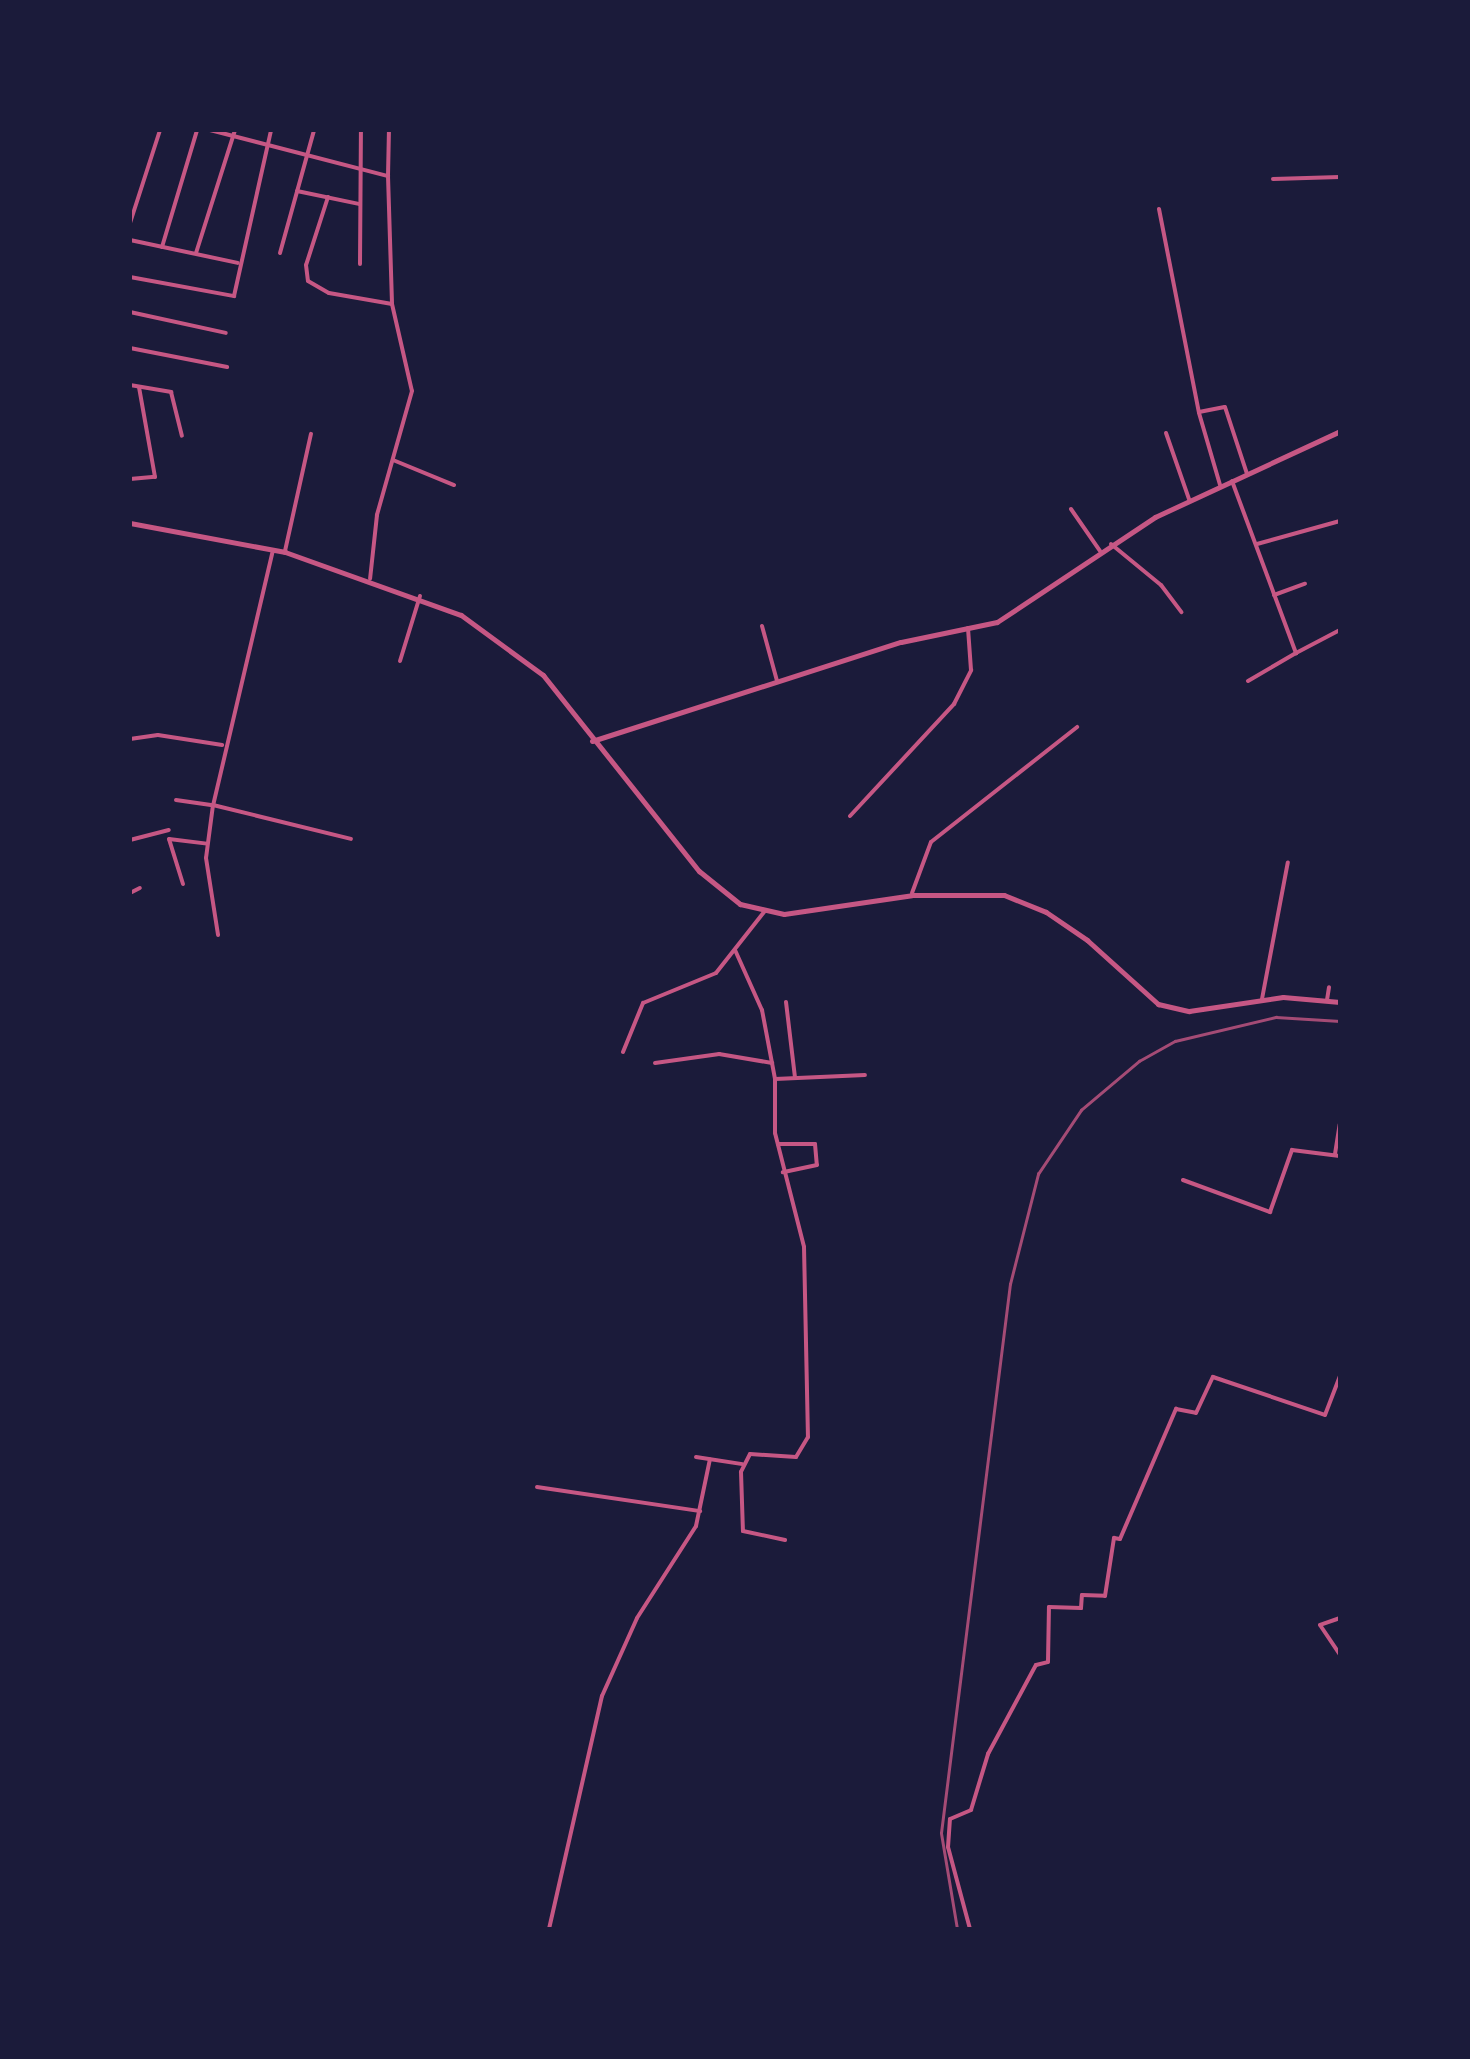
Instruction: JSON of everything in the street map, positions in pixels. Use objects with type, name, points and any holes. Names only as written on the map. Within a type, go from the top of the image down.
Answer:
[{"type":"street","points":[[130,223],[160,130]]},
{"type":"street","points":[[162,248],[197,130]]},
{"type":"street","points":[[210,130],[234,133],[266,146],[388,176]]},
{"type":"street","points":[[130,277],[231,297],[271,130]]},
{"type":"street","points":[[280,253],[314,130]]},
{"type":"street","points":[[360,130],[360,264]]},
{"type":"street","points":[[370,579],[378,516],[412,391],[392,304],[389,130]]},
{"type":"street","points":[[196,253],[234,133]]},
{"type":"street","points":[[1272,179],[1340,177]]},
{"type":"street","points":[[297,191],[359,204]]},
{"type":"street","points":[[328,197],[306,266],[308,281],[329,293],[392,304]]},
{"type":"street","points":[[1159,209],[1199,412],[1220,485]]},
{"type":"street","points":[[130,240],[238,263]]},
{"type":"street","points":[[130,312],[226,333]]},
{"type":"street","points":[[130,348],[227,366]]},
{"type":"street","points":[[130,385],[171,392],[182,436]]},
{"type":"street","points":[[130,479],[154,477],[139,386]]},
{"type":"street","points":[[1199,412],[1225,407],[1247,474]]},
{"type":"street","points":[[592,742],[777,680],[968,628],[1030,604],[1100,551],[1189,500],[1340,432]]},
{"type":"street","points":[[1166,433],[1189,500]]},
{"type":"street","points":[[284,552],[311,434]]},
{"type":"street","points":[[393,460],[454,484]]},
{"type":"street","points":[[1232,480],[1296,653]]},
{"type":"street","points":[[1071,509],[1100,551]]},
{"type":"street","points":[[1257,544],[1340,521]]},
{"type":"street","points":[[130,522],[284,552],[420,596],[461,615],[534,667],[698,871],[731,898],[764,912],[912,895],[1015,897],[1087,940],[1158,1004],[1190,1010],[1262,999],[1340,1002]]},
{"type":"street","points":[[1111,544],[1161,585],[1182,612]]},
{"type":"street","points":[[218,935],[207,844],[222,745],[273,550]]},
{"type":"street","points":[[1274,595],[1305,584]]},
{"type":"street","points":[[400,662],[420,596]]},
{"type":"street","points":[[762,626],[777,680]]},
{"type":"street","points":[[850,816],[954,704],[971,670],[968,628]]},
{"type":"street","points":[[1248,681],[1340,630]]},
{"type":"street","points":[[912,895],[931,842],[1076,727]]},
{"type":"street","points":[[130,739],[169,736],[222,745]]},
{"type":"street","points":[[176,800],[213,805],[352,840]]},
{"type":"street","points":[[130,840],[169,830]]},
{"type":"street","points":[[184,884],[168,839],[207,844]]},
{"type":"street","points":[[1262,999],[1288,862]]},
{"type":"street","points":[[130,894],[140,888]]},
{"type":"street","points":[[623,1052],[643,1004],[712,976],[764,912]]},
{"type":"street","points":[[735,950],[762,1010],[775,1079],[778,1144],[804,1247],[808,1437],[796,1457],[750,1454],[742,1464],[743,1531],[784,1540]]},
{"type":"street","points":[[1327,1000],[1329,988]]},
{"type":"street","points":[[786,1002],[796,1078]]},
{"type":"street","points":[[655,1063],[719,1054],[772,1063]]},
{"type":"street","points":[[775,1079],[865,1075]]},
{"type":"street","points":[[1183,1180],[1270,1212],[1292,1150],[1337,1156],[1340,1124]]},
{"type":"street","points":[[778,1144],[815,1144],[817,1165],[783,1172]]},
{"type":"street","points":[[970,1929],[948,1847],[951,1818],[972,1810],[988,1754],[1036,1665],[1048,1662],[1050,1608],[1080,1608],[1082,1595],[1105,1596],[1110,1548],[1114,1538],[1120,1539],[1176,1409],[1196,1413],[1214,1378],[1325,1415],[1340,1376]]},
{"type":"street","points":[[696,1457],[742,1464]]},
{"type":"street","points":[[548,1929],[607,1683],[700,1512],[710,1459]]},
{"type":"street","points":[[537,1487],[622,1495],[700,1512]]},
{"type":"street","points":[[1340,1618],[1320,1625],[1340,1656]]},
{"type":"railway","points":[[957,1929],[941,1833],[1010,1284],[1038,1174],[1081,1110],[1139,1061],[1175,1041],[1276,1017],[1340,1021]]}]
